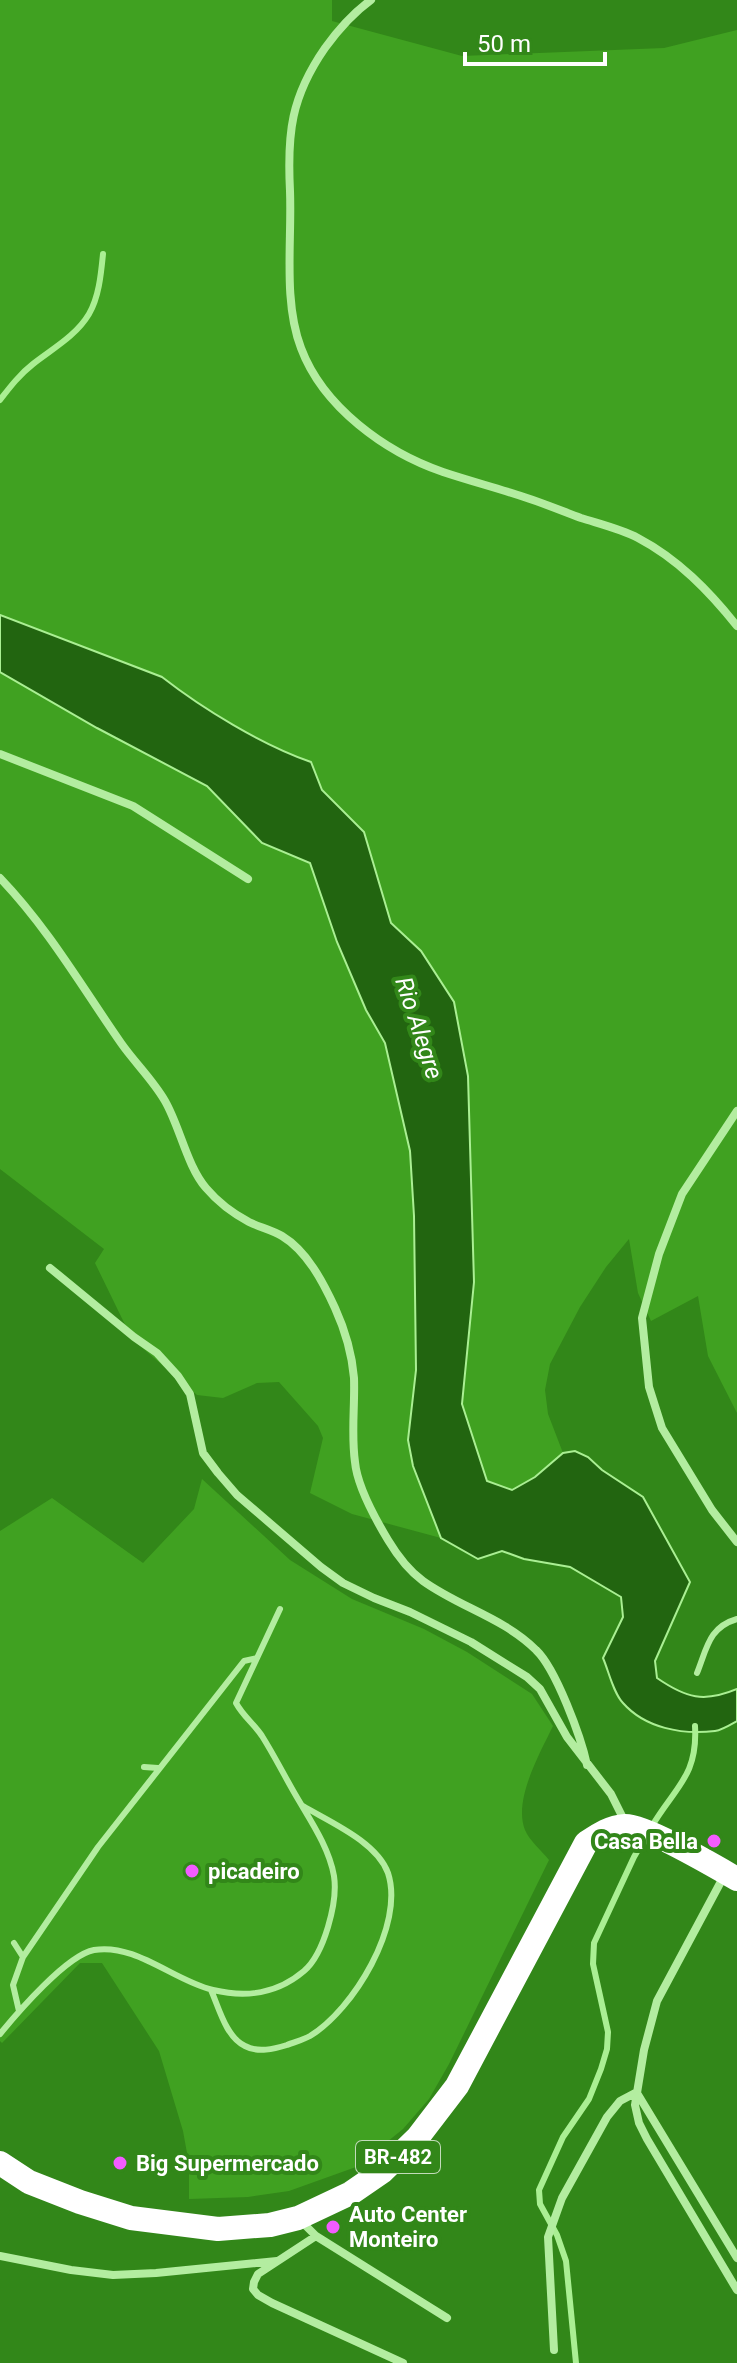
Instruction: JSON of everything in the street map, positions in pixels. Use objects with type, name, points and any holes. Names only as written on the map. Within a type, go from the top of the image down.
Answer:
[{"type":"highway","name":"BR-482","points":[[0,2163],[29,2182],[131,2218],[218,2229],[270,2225],[298,2218],[351,2193],[383,2171],[418,2137],[457,2086],[586,1843],[603,1831],[644,1832]]},
{"type":"highway","points":[[644,1832],[732,1876]]},
{"type":"street","points":[[371,0],[335,34],[310,70],[296,100],[290,128],[288,161],[293,318],[301,349],[318,381],[342,410],[373,436],[406,456],[441,471],[636,536],[672,558],[716,599],[737,626]]},
{"type":"street","points":[[0,754],[133,806],[248,879]]},
{"type":"street","points":[[0,878],[27,906],[123,1046],[164,1098],[205,1187],[248,1221],[290,1242],[311,1265],[335,1307],[348,1344],[354,1375],[355,1465],[360,1483],[387,1537],[402,1561],[422,1580],[521,1636],[539,1652],[572,1719],[587,1765]]},
{"type":"street","points":[[737,1111],[682,1194],[659,1254],[642,1318],[649,1387],[662,1428],[712,1510],[737,1542]]},
{"type":"street","points":[[50,1268],[157,1353],[178,1376],[190,1394],[203,1453],[237,1495],[343,1583],[440,1626],[527,1677],[540,1689],[587,1765],[644,1832]]},
{"type":"street","points":[[732,1876],[657,2001],[644,2050],[635,2105],[639,2123],[737,2290]]},
{"type":"street","points":[[554,2350],[548,2237],[562,2198],[607,2117],[620,2101],[637,2092]]},
{"type":"street","points":[[637,2092],[737,2258]]},
{"type":"street","points":[[298,2218],[316,2236],[447,2318]]},
{"type":"street","points":[[316,2236],[258,2274],[253,2289],[258,2295],[403,2363]]},
{"type":"street","points":[[0,2256],[113,2275],[277,2261]]},
{"type":"lane","points":[[0,2034],[19,2011],[75,1958],[90,1951],[108,1949],[211,1990],[251,1995],[288,1985],[312,1964],[330,1925],[334,1878],[323,1843],[261,1734],[236,1703],[280,1609]]},
{"type":"lane","points":[[697,1673],[716,1629],[724,1622],[737,1619]]},
{"type":"lane","points":[[19,2011],[13,1985],[23,1957],[98,1847],[158,1768],[244,1661],[257,1658]]},
{"type":"lane","points":[[144,1767],[158,1768]]},
{"type":"lane","points":[[211,1990],[232,2035],[246,2047],[271,2050],[309,2037],[335,2016],[370,1969],[385,1933],[391,1903],[388,1873],[375,1852],[301,1805]]},
{"type":"lane","points":[[14,1943],[23,1957]]},
{"type":"shaded area","points":[[0,0],[332,0],[332,21],[462,56],[664,48],[737,30],[737,1413],[708,1356],[698,1296],[651,1321],[638,1293],[629,1239],[580,1307],[550,1364],[545,1390],[548,1414],[563,1453],[535,1477],[511,1490],[487,1481],[462,1404],[474,1282],[468,1076],[421,951],[391,923],[364,832],[322,790],[311,762],[234,725],[162,677],[0,615]]},
{"type":"shaded area","points":[[0,672],[207,786],[262,843],[310,863],[337,942],[366,1010],[385,1043],[410,1151],[416,1370],[408,1440],[413,1466],[441,1538],[352,1514],[310,1493],[323,1438],[318,1426],[279,1382],[257,1383],[223,1398],[197,1395],[132,1339],[95,1263],[104,1249],[0,1169]]},
{"type":"shaded area","points":[[202,1479],[290,1560],[352,1599],[424,1629],[467,1652],[532,1694],[553,1726],[535,1763],[522,1805],[525,1830],[549,1860],[429,2099],[403,2129],[356,2167],[289,2191],[248,2197],[189,2199],[189,2164],[183,2131],[159,2051],[102,1963],[80,1963],[2,2043],[0,2041],[0,1531],[52,1498],[143,1563],[194,1509]]},
{"type":"water","name":"Rio Alegre","points":[[0,615],[162,677],[234,725],[311,762],[322,790],[364,832],[391,923],[421,951],[454,1002],[468,1076],[474,1282],[462,1404],[487,1481],[512,1490],[535,1477],[563,1453],[575,1451],[643,1497],[690,1582],[655,1661],[657,1678],[677,1690],[696,1696],[715,1696],[737,1689],[737,1721],[718,1730],[690,1732],[653,1724],[632,1712],[614,1688],[603,1658],[623,1617],[621,1597],[570,1567],[524,1559],[502,1551],[478,1559],[441,1538],[413,1466],[408,1440],[416,1370],[410,1151],[385,1043],[366,1010],[337,942],[310,863],[262,843],[207,786],[0,672]]},
{"type":"waterway","points":[[0,400],[24,372],[71,336],[84,322],[97,293],[103,254]]},
{"type":"waterway","points":[[652,1826],[689,1769],[695,1726]]},
{"type":"waterway","points":[[576,2363],[566,2261],[557,2235],[540,2204],[539,2190],[563,2137],[589,2099],[601,2069],[608,2032],[593,1964],[594,1943],[646,1836]]},
{"type":"place","name":"Casa Bella","points":[[714,1841]]},
{"type":"place","name":"picadeiro","points":[[192,1871]]},
{"type":"place","name":"Big Supermercado","points":[[120,2163]]},
{"type":"place","name":"Auto Center Monteiro","points":[[333,2227]]}]
